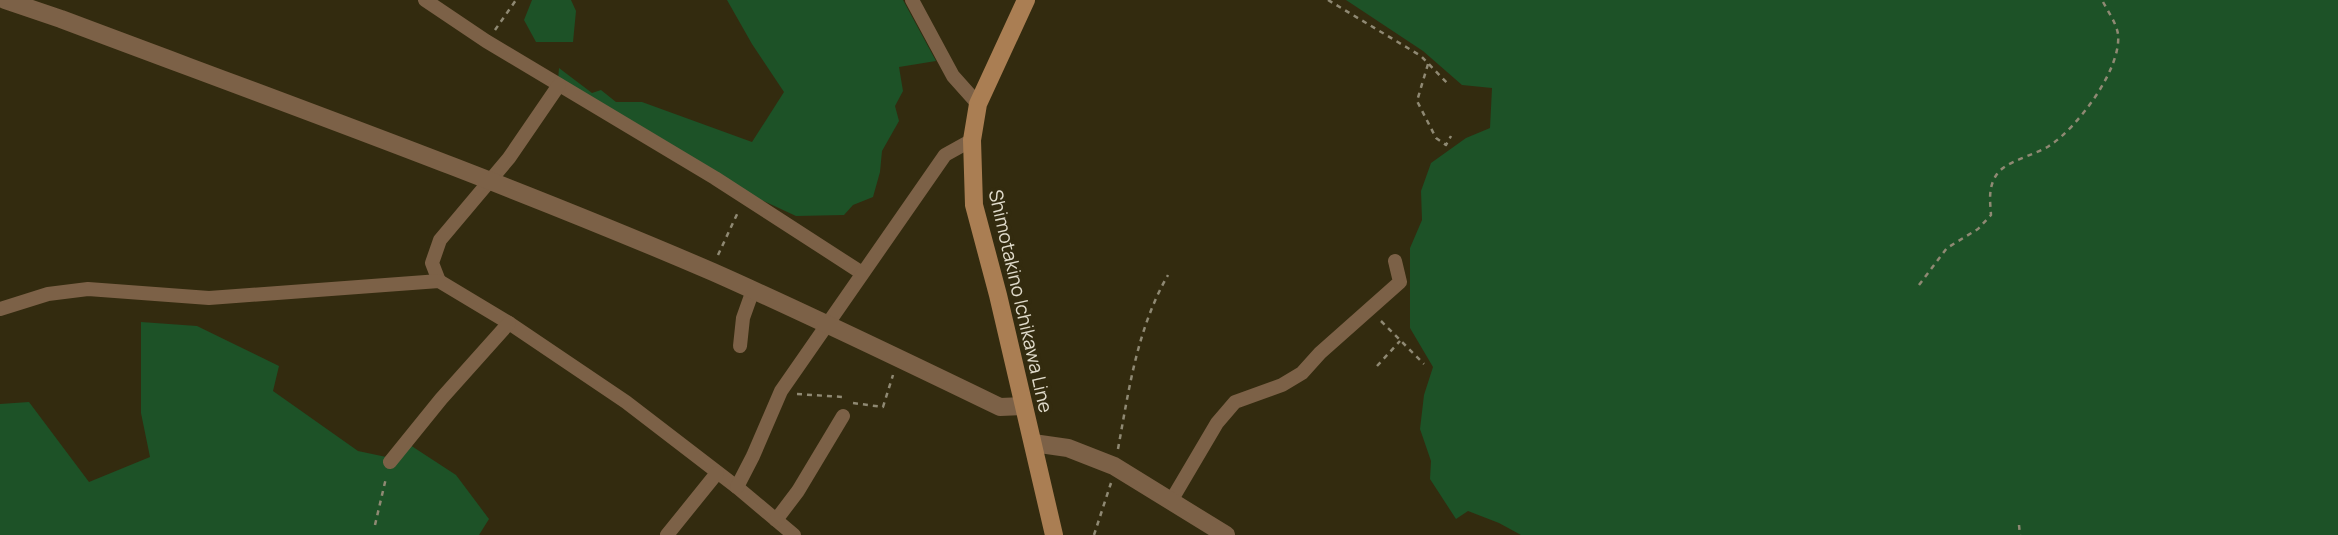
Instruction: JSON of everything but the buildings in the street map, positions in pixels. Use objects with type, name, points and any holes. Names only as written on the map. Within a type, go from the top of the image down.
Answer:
[{"type":"main road","name":"Shimotakino Ichikawa Line","points":[[1026,0],[978,104],[972,140],[974,205],[998,295],[1054,535]]},
{"type":"street","points":[[5,0],[489,181],[710,271],[828,323],[1000,407],[1023,406]]},
{"type":"street","points":[[425,0],[486,41],[745,198],[862,273]]},
{"type":"street","points":[[912,0],[953,76],[978,104]]},
{"type":"street","points":[[439,281],[432,263],[440,240],[509,158],[559,85]]},
{"type":"street","points":[[737,487],[780,393],[945,155],[972,140]]},
{"type":"street","points":[[1171,501],[1217,423],[1235,402],[1282,385],[1302,373],[1320,353],[1399,282],[1395,261]]},
{"type":"street","points":[[0,309],[48,294],[88,289],[209,299],[439,281],[509,323],[626,402],[737,487],[794,535]]},
{"type":"street","points":[[740,346],[743,318],[753,290]]},
{"type":"street","points":[[390,461],[509,323]]},
{"type":"street","points":[[776,520],[798,491],[847,410]]},
{"type":"street","points":[[1033,443],[1069,448],[1114,466],[1226,535]]},
{"type":"street","points":[[667,535],[717,473]]},
{"type":"path","points":[[486,41],[516,0]]},
{"type":"path","points":[[1328,0],[1421,56],[1449,85]]},
{"type":"path","points":[[1919,285],[1947,248],[1978,229],[1991,215],[1990,186],[1999,171],[2050,145],[2078,119],[2109,75],[2117,51],[2118,33],[2102,0]]},
{"type":"path","points":[[1428,64],[1417,101],[1436,138],[1446,145],[1451,136]]},
{"type":"path","points":[[710,271],[745,198]]},
{"type":"path","points":[[1094,535],[1111,488],[1136,355],[1153,300],[1168,275]]},
{"type":"path","points":[[1368,309],[1424,365]]},
{"type":"path","points":[[1377,366],[1400,341]]},
{"type":"path","points":[[847,410],[883,407],[898,358]]},
{"type":"path","points":[[780,393],[843,397]]},
{"type":"path","points":[[375,526],[390,461]]},
{"type":"path","points":[[2019,526],[2020,535]]},
{"type":"green space","points":[[532,0],[571,0],[576,11],[573,42],[536,42],[524,20]]},
{"type":"green space","points":[[727,0],[903,0],[936,61],[899,67],[903,91],[895,106],[899,121],[882,151],[873,197],[853,205],[844,215],[796,216],[746,193],[558,80],[559,68],[592,93],[601,90],[616,102],[642,102],[752,142],[784,92]]},
{"type":"green space","points":[[1346,0],[2338,0],[2338,535],[1521,535],[1468,511],[1456,519],[1430,479],[1431,461],[1420,429],[1424,395],[1433,367],[1410,328],[1410,248],[1422,220],[1421,191],[1431,163],[1466,138],[1490,128],[1492,88],[1462,85],[1423,51]]},
{"type":"green space","points":[[141,322],[197,326],[279,366],[273,391],[358,451],[391,458],[410,445],[456,475],[489,519],[479,535],[0,535],[0,404],[29,402],[89,482],[150,457],[141,413]]}]
